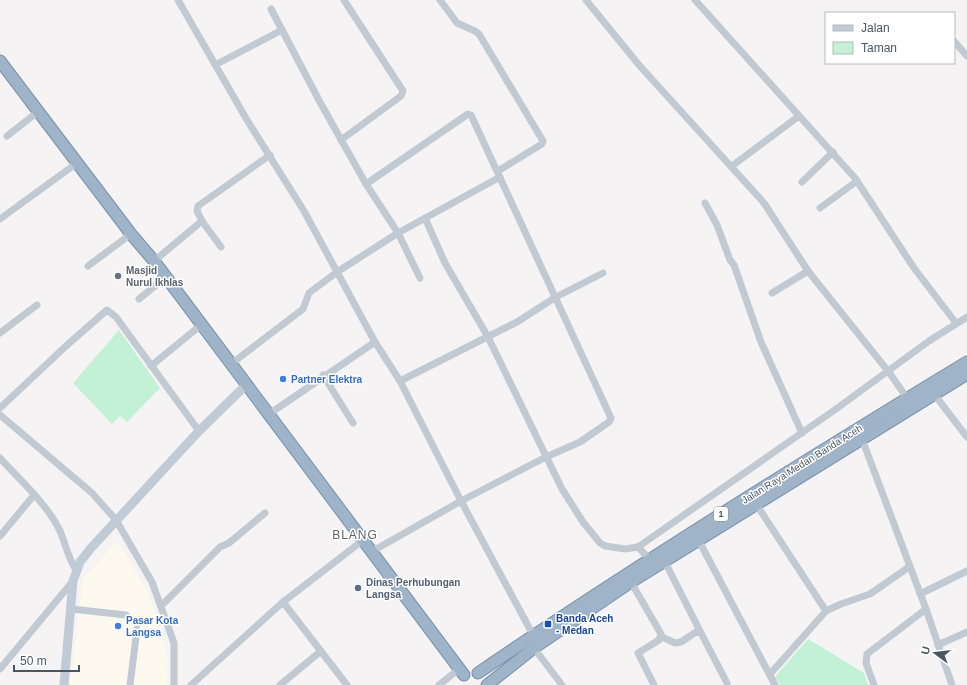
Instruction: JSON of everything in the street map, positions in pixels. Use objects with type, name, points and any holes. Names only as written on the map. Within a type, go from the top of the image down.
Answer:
[{"type":"highway","points":[[0,61],[131,234],[154,261],[371,552],[461,676],[471,672],[478,673],[484,678],[486,685]]},
{"type":"highway","name":"Jalan Raya Medan Banda Aceh","points":[[478,673],[533,635],[652,563],[907,398],[967,362]]},
{"type":"highway","name":"Jalan Raya Medan Banda Aceh","points":[[486,685],[534,648],[632,582],[652,563],[665,562],[967,374]]},
{"type":"main road","points":[[64,685],[73,581],[76,570],[91,548],[116,520],[199,431],[246,385]]},
{"type":"street","points":[[178,0],[214,65],[304,211],[374,342],[400,381],[461,502],[533,635]]},
{"type":"street","points":[[341,140],[403,93],[344,0]]},
{"type":"street","points":[[231,364],[303,309],[308,293],[337,272],[398,233],[499,174],[542,144],[543,141],[479,34],[457,24],[440,0]]},
{"type":"street","points":[[586,0],[639,65],[764,203],[808,271],[888,371],[907,398]]},
{"type":"street","points":[[695,0],[833,152],[857,181],[914,268],[956,323]]},
{"type":"street","points":[[271,9],[341,140],[366,184],[398,233],[420,278]]},
{"type":"street","points":[[214,65],[282,30]]},
{"type":"street","points":[[955,42],[967,56]]},
{"type":"street","points":[[7,136],[39,111]]},
{"type":"street","points":[[366,184],[468,114],[473,116],[611,418],[609,422],[580,442],[546,457],[371,552]]},
{"type":"street","points":[[732,166],[799,116]]},
{"type":"street","points":[[802,182],[833,152]]},
{"type":"street","points":[[220,247],[202,221],[197,211],[198,206],[270,156]]},
{"type":"street","points":[[0,219],[78,163]]},
{"type":"street","points":[[820,208],[857,181]]},
{"type":"street","points":[[705,203],[717,225],[730,260],[734,265],[761,342],[802,432]]},
{"type":"street","points":[[425,218],[445,263],[488,337],[566,495],[583,522],[600,543],[618,549],[638,547],[929,341],[967,317]]},
{"type":"street","points":[[154,261],[202,221]]},
{"type":"street","points":[[88,266],[131,234]]},
{"type":"street","points":[[772,293],[808,271]]},
{"type":"street","points":[[400,381],[488,337],[536,311],[556,297],[603,273]]},
{"type":"street","points":[[139,299],[166,278]]},
{"type":"street","points":[[0,333],[38,305]]},
{"type":"street","points":[[0,408],[105,311],[116,317],[199,431]]},
{"type":"street","points":[[151,366],[201,326]]},
{"type":"street","points":[[268,414],[323,375],[374,342]]},
{"type":"street","points":[[323,375],[353,423]]},
{"type":"street","points":[[934,394],[967,437]]},
{"type":"street","points":[[0,415],[92,493],[116,520],[152,582],[174,643],[174,685]]},
{"type":"street","points":[[862,439],[926,609],[952,685]]},
{"type":"street","points":[[0,458],[46,509],[60,532],[68,555],[76,570]]},
{"type":"street","points":[[0,536],[34,495]]},
{"type":"street","points":[[756,504],[826,611]]},
{"type":"street","points":[[160,606],[220,547],[230,543],[265,513]]},
{"type":"street","points":[[191,685],[283,602],[362,541]]},
{"type":"street","points":[[699,541],[775,685]]},
{"type":"street","points":[[638,547],[652,563]]},
{"type":"street","points":[[665,562],[727,683]]},
{"type":"street","points":[[770,674],[826,611],[870,594],[909,567]]},
{"type":"street","points":[[920,594],[967,571]]},
{"type":"street","points":[[0,669],[73,581]]},
{"type":"street","points":[[632,582],[662,637],[675,643],[681,642],[696,632],[701,633]]},
{"type":"street","points":[[283,602],[346,685]]},
{"type":"street","points":[[71,609],[126,615]]},
{"type":"street","points":[[874,685],[866,662],[867,654],[926,609]]},
{"type":"street","points":[[130,685],[138,629]]},
{"type":"street","points":[[938,645],[967,632]]},
{"type":"street","points":[[654,685],[638,653],[662,637]]},
{"type":"street","points":[[534,648],[562,685]]},
{"type":"street","points":[[280,685],[321,651]]},
{"type":"street","points":[[439,685],[461,676]]},
{"type":"shaded area","name":"Pasar Kota Langsa","points":[[118,541],[150,596],[168,657],[167,685],[70,685],[83,578]]},
{"type":"green space","points":[[119,330],[160,388],[127,422],[120,416],[112,424],[73,383]]},
{"type":"green space","points":[[808,639],[864,673],[868,685],[780,685],[775,677]]},
{"type":"place","name":"Masjid Nurul Ikhlas","points":[[118,276]]},
{"type":"place","name":"Partner Elektra","points":[[283,379]]},
{"type":"place","name":"Dinas Perhubungan Langsa","points":[[358,588]]},
{"type":"place","name":"Banda Aceh - Medan","points":[[548,624]]},
{"type":"place","name":"Pasar Kota Langsa","points":[[118,626]]},
{"type":"district","name":"BLANG","points":[[355,535]]}]
